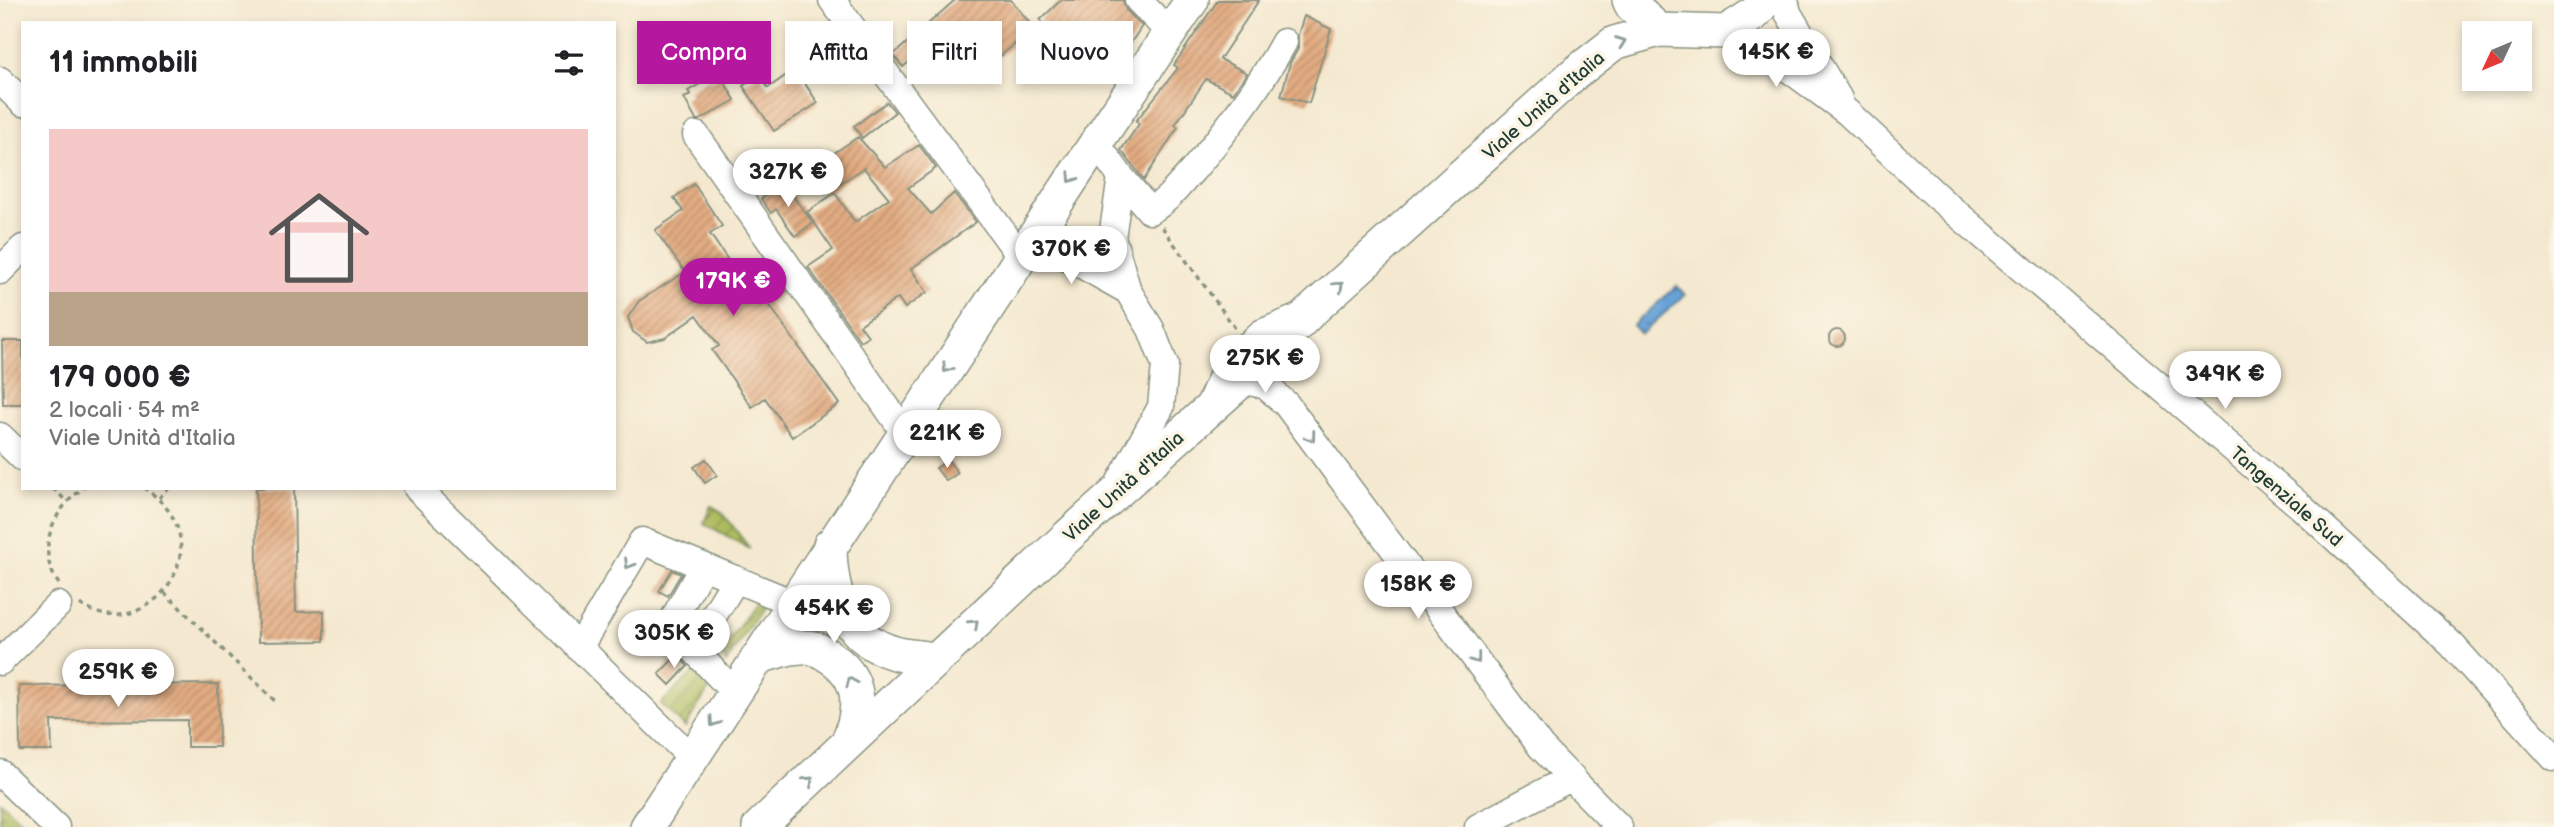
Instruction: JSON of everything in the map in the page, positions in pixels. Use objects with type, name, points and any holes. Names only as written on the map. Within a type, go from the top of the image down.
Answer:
[{"type":"main road","points":[[647,827],[830,545],[1192,0]]},
{"type":"main road","points":[[1629,0],[1632,6],[1660,30]]},
{"type":"main road","points":[[1726,32],[1754,14],[1766,0]]},
{"type":"main road","name":"Viale Unità d'Italia","points":[[759,827],[1109,499],[1242,380],[1309,313],[1573,75],[1614,43],[1660,30],[1726,32]]},
{"type":"main road","points":[[830,545],[833,589],[839,604],[864,638],[901,654],[936,660]]},
{"type":"main road","points":[[757,658],[804,646],[820,649],[837,661],[851,676],[858,703],[855,727],[846,746]]},
{"type":"street","points":[[832,0],[1025,250],[1062,254],[1128,291]]},
{"type":"street","points":[[1138,0],[1171,34]]},
{"type":"street","name":"Tangenziale Sud","points":[[1784,0],[1794,24],[1847,113]]},
{"type":"street","name":"Tangenziale Sud","points":[[1726,32],[1782,64],[1847,113],[1941,200],[2329,533],[2451,644],[2554,758]]},
{"type":"street","points":[[1096,143],[1150,211],[1163,204],[1217,142],[1262,82],[1284,42]]},
{"type":"street","points":[[0,80],[21,101]]},
{"type":"street","points":[[696,135],[905,433]]},
{"type":"street","points":[[1109,499],[1161,407],[1165,365],[1151,329],[1128,291],[1112,237],[1121,177]]},
{"type":"street","points":[[0,271],[21,250]]},
{"type":"street","points":[[1206,412],[1227,365],[1261,333],[1309,313]]},
{"type":"street","points":[[1242,380],[1266,386],[1286,404],[1541,747],[1619,827]]},
{"type":"street","points":[[0,436],[21,456]]},
{"type":"street","points":[[418,490],[691,757]]},
{"type":"street","points":[[579,648],[642,541],[793,603]]},
{"type":"street","points":[[704,566],[670,625],[734,692]]},
{"type":"street","points":[[693,649],[736,579]]},
{"type":"street","points":[[0,662],[65,597]]},
{"type":"street","points":[[0,772],[56,827]]},
{"type":"street","points":[[1478,827],[1572,777]]},
{"type":"path","points":[[1150,211],[1247,346]]},
{"type":"path","points":[[55,490],[66,501]]},
{"type":"path","points":[[81,490],[66,501],[54,518],[48,538],[48,558],[65,597],[105,614],[127,613],[147,606],[164,592],[175,575],[180,555],[179,534],[172,514],[159,498],[147,490]]},
{"type":"path","points":[[159,498],[167,490]]},
{"type":"path","points":[[164,592],[278,704]]},
{"type":"green space","points":[[711,506],[722,512],[750,549],[704,523]]},
{"type":"green space","points":[[765,602],[726,663],[721,654],[754,603]]},
{"type":"green space","points":[[696,670],[712,684],[685,727],[661,704]]},
{"type":"green space","points":[[0,801],[27,827],[0,827]]},
{"type":"water","points":[[1677,286],[1685,295],[1641,334],[1633,325]]},
{"type":"building","points":[[955,0],[1011,0],[1028,21],[1016,21],[1016,43],[1002,55],[1002,21],[931,21]]},
{"type":"building","points":[[1061,0],[1123,0],[1126,10],[1142,26],[1133,40],[1133,21],[1040,20]]},
{"type":"building","points":[[1218,0],[1259,0],[1220,59],[1247,73],[1233,93],[1206,79],[1175,125],[1178,127],[1144,180],[1121,150],[1139,124],[1136,121],[1178,68],[1174,65]]},
{"type":"building","points":[[1304,16],[1331,29],[1309,103],[1281,96],[1290,63],[1298,49],[1298,35]]},
{"type":"building","points":[[907,43],[907,64],[903,67],[893,55]]},
{"type":"building","points":[[785,76],[785,84],[805,84],[818,103],[774,131],[743,86],[765,84],[768,88]]},
{"type":"building","points":[[700,84],[726,84],[735,100],[696,120],[684,98],[691,95],[688,91]]},
{"type":"building","points":[[887,102],[895,112],[862,138],[854,126]]},
{"type":"building","points":[[858,137],[885,167],[919,145],[936,168],[908,188],[931,214],[954,193],[976,222],[911,269],[927,292],[905,308],[898,298],[860,325],[868,336],[860,341],[808,267],[833,250],[807,212],[835,193],[855,222],[889,198],[864,168],[825,193],[810,169]]},
{"type":"building","points":[[783,183],[813,223],[795,236],[776,209],[771,213],[761,199]]},
{"type":"building","points":[[694,184],[722,226],[710,234],[739,276],[763,259],[786,291],[768,303],[839,404],[792,437],[765,398],[752,407],[712,350],[719,346],[697,315],[665,338],[647,342],[633,332],[628,317],[639,301],[685,272],[655,230],[683,211],[674,198]]},
{"type":"building","points":[[1837,330],[1845,338],[1837,346],[1829,338]]},
{"type":"building","points":[[2,341],[21,341],[21,404],[3,404]]},
{"type":"building","points":[[706,459],[717,475],[705,483],[694,467]]},
{"type":"building","points":[[948,460],[958,473],[946,481],[936,468]]},
{"type":"building","points":[[256,490],[294,490],[296,612],[324,611],[324,641],[258,642]]},
{"type":"building","points":[[672,570],[681,574],[668,596],[659,591]]},
{"type":"building","points":[[677,655],[688,666],[670,685],[659,674]]},
{"type":"building","points":[[218,684],[219,747],[187,747],[187,720],[51,721],[52,751],[20,751],[19,686]]}]
